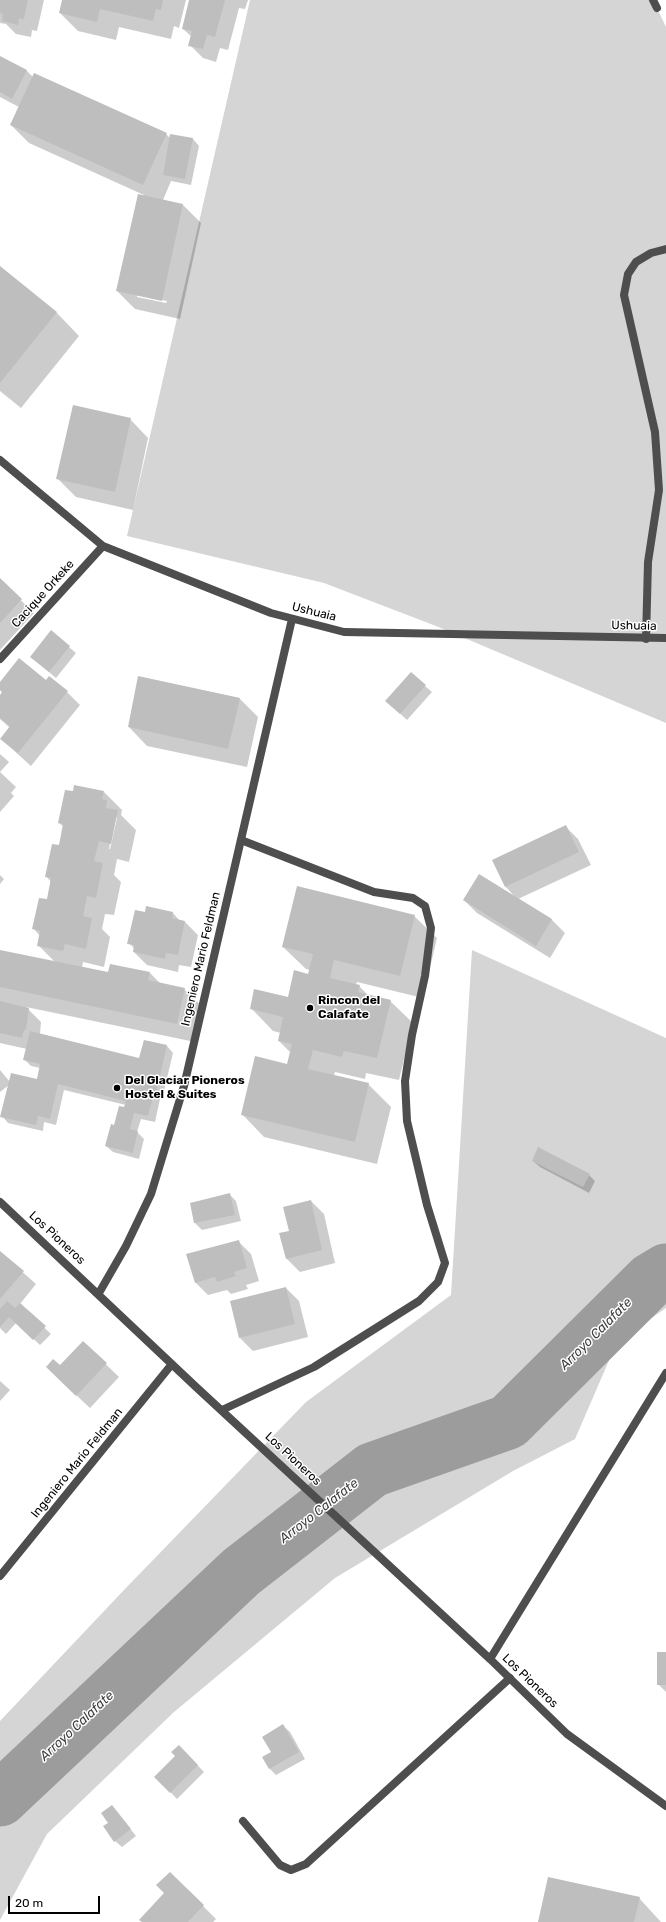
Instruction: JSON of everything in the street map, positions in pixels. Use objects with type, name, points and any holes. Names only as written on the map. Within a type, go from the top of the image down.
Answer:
[{"type":"street","points":[[654,0],[657,8]]},
{"type":"street","points":[[646,639],[648,562],[659,490],[655,432],[624,295],[628,274],[636,262],[651,253],[666,249]]},
{"type":"street","name":"Ushuaia","points":[[0,460],[103,546],[271,614],[344,632],[646,639],[666,638]]},
{"type":"street","name":"Cacique Orkeke","points":[[0,659],[103,546]]},
{"type":"street","name":"Ingeniero Mario Feldman","points":[[98,1293],[126,1246],[151,1194],[184,1086],[292,619]]},
{"type":"street","points":[[222,1410],[314,1367],[419,1301],[438,1282],[445,1263],[427,1205],[407,1121],[405,1081],[412,1035],[425,976],[431,928],[425,906],[414,898],[374,892],[241,840]]},
{"type":"street","name":"Los Pioneros","points":[[0,1202],[172,1364],[390,1565],[567,1734],[666,1806]]},
{"type":"street","name":"Ingeniero Mario Feldman","points":[[0,1576],[172,1364]]},
{"type":"street","points":[[490,1659],[666,1373]]},
{"type":"street","points":[[243,1821],[280,1865],[292,1870],[306,1864],[510,1678]]},
{"type":"shaded area","points":[[250,0],[653,0],[666,27],[666,723],[436,626],[324,583],[127,536]]},
{"type":"shaded area","points":[[472,950],[666,1038],[666,1308],[617,1342],[575,1439],[513,1471],[335,1578],[174,1712],[47,1834],[0,1920],[0,1721],[306,1402],[451,1295]]},
{"type":"building","points":[[0,0],[28,0],[24,19],[19,18],[18,25],[2,21],[3,14],[0,13]]},
{"type":"building","points":[[62,0],[163,0],[161,10],[156,9],[153,21],[100,9],[97,22],[59,13]]},
{"type":"building","points":[[189,0],[225,0],[215,37],[207,35],[203,49],[188,46],[192,31],[182,29]]},
{"type":"building","points":[[0,56],[27,70],[12,99],[0,92]]},
{"type":"building","points":[[34,73],[167,133],[143,185],[10,125]]},
{"type":"building","points":[[170,134],[193,138],[185,179],[163,175]]},
{"type":"building","points":[[138,194],[183,204],[162,301],[116,291]]},
{"type":"building","points":[[0,266],[57,312],[0,383]]},
{"type":"building","points":[[73,405],[131,418],[115,492],[56,479]]},
{"type":"building","points":[[0,578],[22,599],[0,623]]},
{"type":"building","points":[[51,630],[70,646],[49,672],[30,657]]},
{"type":"building","points":[[19,658],[46,680],[49,676],[68,691],[18,753],[0,739],[10,726],[0,718],[0,695],[2,692],[0,690],[0,682]]},
{"type":"building","points":[[411,672],[426,685],[400,714],[385,701]]},
{"type":"building","points":[[138,676],[240,698],[228,749],[128,727]]},
{"type":"building","points":[[74,785],[104,791],[102,799],[107,800],[106,808],[118,810],[111,844],[99,841],[94,861],[103,863],[96,898],[87,896],[83,916],[92,918],[86,949],[65,944],[63,951],[37,946],[40,931],[32,929],[39,898],[47,899],[51,878],[45,877],[52,844],[59,845],[63,824],[58,823],[65,790],[73,791]]},
{"type":"building","points":[[566,825],[579,852],[505,887],[492,860]]},
{"type":"building","points":[[479,874],[552,919],[536,946],[463,900]]},
{"type":"building","points":[[297,886],[415,915],[400,976],[334,960],[330,978],[360,985],[358,992],[391,1000],[377,1058],[344,1051],[342,1057],[313,1050],[308,1069],[369,1083],[355,1142],[241,1115],[255,1056],[287,1064],[292,1044],[278,1041],[283,1017],[250,1009],[254,989],[288,997],[294,970],[308,974],[313,954],[282,947]]},
{"type":"building","points":[[146,906],[173,912],[172,918],[185,921],[178,955],[166,953],[165,959],[133,952],[134,945],[127,944],[135,910],[145,912]]},
{"type":"building","points":[[0,950],[108,972],[110,964],[150,972],[148,980],[185,988],[177,1024],[0,987]]},
{"type":"building","points":[[0,1001],[29,1008],[26,1030],[24,1030],[22,1038],[0,1033]]},
{"type":"building","name":"Del Glaciar Pioneros Hostel & Suites","points":[[30,1031],[139,1058],[144,1040],[167,1045],[156,1093],[154,1093],[148,1116],[134,1113],[130,1129],[138,1131],[133,1153],[105,1146],[111,1124],[114,1125],[119,1106],[124,1107],[126,1101],[58,1084],[50,1119],[38,1116],[36,1125],[0,1117],[11,1073],[37,1079],[40,1064],[23,1060]]},
{"type":"building","points":[[538,1147],[590,1174],[583,1187],[532,1161]]},
{"type":"building","points":[[230,1193],[235,1215],[194,1223],[190,1203]]},
{"type":"building","points":[[311,1200],[322,1250],[286,1259],[279,1233],[289,1231],[283,1207]]},
{"type":"building","points":[[239,1240],[247,1268],[234,1272],[236,1276],[217,1282],[215,1277],[195,1283],[186,1254]]},
{"type":"building","points":[[0,1251],[24,1271],[0,1299]]},
{"type":"building","points":[[286,1287],[295,1324],[239,1338],[230,1301]]},
{"type":"building","points":[[7,1301],[15,1308],[20,1303],[46,1326],[33,1340],[9,1317],[0,1327],[0,1309]]},
{"type":"building","points":[[83,1341],[107,1363],[76,1396],[46,1367],[53,1359],[60,1365]]},
{"type":"building","points":[[657,1652],[666,1652],[666,1685],[657,1685]]},
{"type":"building","points":[[283,1724],[299,1752],[269,1769],[262,1757],[271,1752],[262,1737]]},
{"type":"building","points":[[179,1745],[198,1765],[170,1793],[154,1777],[175,1756],[171,1752]]},
{"type":"building","points":[[112,1805],[131,1829],[114,1842],[103,1826],[108,1823],[101,1813]]},
{"type":"building","points":[[170,1872],[204,1905],[188,1922],[142,1922],[139,1920],[164,1893],[156,1885]]},
{"type":"building","points":[[548,1877],[640,1897],[634,1922],[538,1922]]},
{"type":"waterway","name":"Arroyo Calafate","points":[[0,1799],[241,1572],[372,1470],[508,1422],[651,1280],[666,1271]]},
{"type":"place","name":"Rincon del Calafate","points":[[310,1008]]},
{"type":"place","name":"Del Glaciar Pioneros Hostel & Suites","points":[[117,1088]]}]
